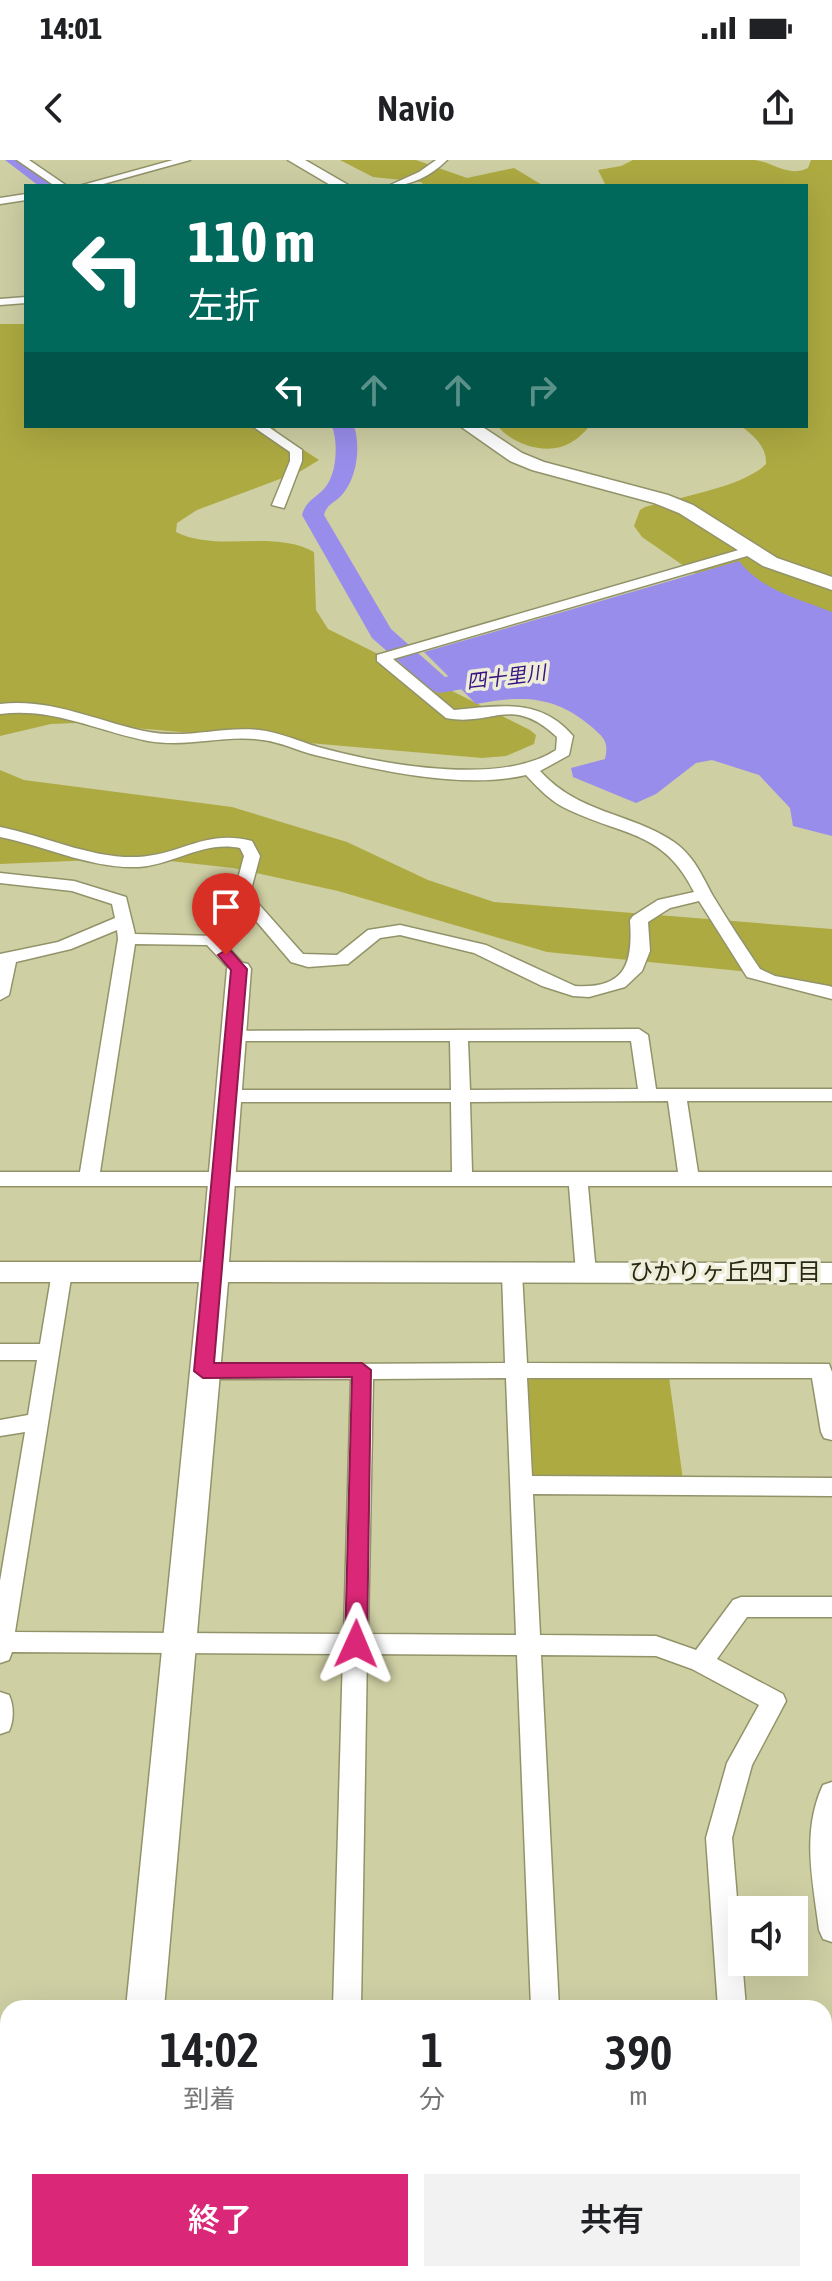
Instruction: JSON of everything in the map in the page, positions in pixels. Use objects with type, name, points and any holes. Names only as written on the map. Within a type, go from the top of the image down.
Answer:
[{"type":"street","points":[[22,160],[59,184]]},
{"type":"street","points":[[92,184],[185,160]]},
{"type":"street","points":[[295,160],[339,184]]},
{"type":"street","points":[[398,184],[423,174],[442,160]]},
{"type":"street","points":[[0,201],[24,197]]},
{"type":"street","points":[[0,302],[24,300]]},
{"type":"street","points":[[261,428],[296,450],[296,461],[279,505]]},
{"type":"street","points":[[472,428],[516,457],[538,466],[661,499],[686,509],[749,551],[789,571],[832,584]]},
{"type":"street","points":[[0,709],[44,707],[71,712],[128,732],[165,739],[187,741],[249,734],[279,738],[333,754],[445,772],[498,776],[531,771],[557,759],[564,752],[565,736],[548,720],[514,707],[451,715],[382,658],[749,551]]},
{"type":"street","points":[[531,771],[541,786],[559,799],[599,817],[656,835],[670,846],[700,881],[704,895],[753,973],[766,980],[811,985],[832,994]]},
{"type":"street","points":[[0,832],[116,860],[139,862],[213,841],[239,841],[246,844],[252,856],[244,886],[247,901],[297,958],[320,963],[342,960],[374,934],[400,930],[480,949],[573,991],[604,989],[627,977],[636,967],[641,951],[639,920],[664,904],[704,895]]},
{"type":"street","points":[[0,878],[74,886],[120,901],[126,930],[89,1178]]},
{"type":"street","points":[[0,995],[4,958],[126,930],[212,940],[239,969],[223,1179],[146,2000]]},
{"type":"street","points":[[233,1035],[639,1035],[648,1096]]},
{"type":"street","points":[[459,1035],[462,1179]]},
{"type":"street","points":[[228,1096],[832,1095]]},
{"type":"street","points":[[677,1096],[689,1179]]},
{"type":"street","points":[[0,1179],[832,1179]]},
{"type":"street","points":[[578,1180],[586,1273]]},
{"type":"street","points":[[0,1272],[832,1273]]},
{"type":"street","points":[[62,1272],[1,1646],[656,1646],[701,1662],[774,1701],[740,1763],[719,1838],[731,2000]]},
{"type":"street","points":[[512,1273],[545,2000]]},
{"type":"street","points":[[0,1352],[49,1352]]},
{"type":"street","points":[[347,2000],[362,1370]]},
{"type":"street","points":[[203,1371],[821,1370],[832,1432]]},
{"type":"street","points":[[0,1428],[37,1422]]},
{"type":"street","points":[[520,1485],[832,1487]]},
{"type":"street","points":[[701,1662],[741,1607],[832,1607]]},
{"type":"street","points":[[0,1702],[0,1724]]},
{"type":"street","points":[[832,1793],[821,1836],[832,1930]]},
{"type":"shaded area","points":[[340,160],[416,160],[467,178],[514,168],[541,184],[423,184],[373,177]]},
{"type":"shaded area","points":[[633,160],[754,160],[801,171],[808,168],[811,160],[832,160],[832,684],[713,586],[642,537],[634,526],[640,510],[645,507],[726,485],[756,472],[766,464],[762,447],[743,428],[808,428],[808,184],[605,184],[598,170],[621,166]]},
{"type":"shaded area","points":[[0,324],[24,324],[24,428],[274,428],[319,460],[301,471],[197,510],[177,523],[176,532],[209,541],[281,542],[314,552],[316,610],[328,629],[536,735],[534,744],[506,756],[482,758],[76,723],[51,724],[0,736]]},
{"type":"shaded area","points":[[500,428],[588,428],[573,441],[552,448],[521,443]]},
{"type":"shaded area","points":[[0,770],[24,780],[232,807],[347,842],[428,880],[494,902],[832,929],[832,998],[740,971],[547,952],[338,891],[233,868],[143,858],[0,864]]},
{"type":"shaded area","points":[[533,1377],[669,1377],[683,1480],[538,1479],[531,1474],[526,1382]]},
{"type":"water","points":[[739,561],[769,586],[832,612],[832,836],[793,826],[790,808],[759,775],[712,760],[696,763],[656,794],[636,803],[573,777],[571,768],[605,759],[605,741],[593,728],[566,709],[538,700],[508,699],[476,704],[424,652]]},
{"type":"waterway","name":"四十里川","points":[[13,160],[47,184]]},
{"type":"waterway","name":"四十里川","points":[[344,428],[346,447],[341,479],[335,490],[316,505],[313,515],[381,633],[440,685],[500,676]]},
{"type":"district","name":"ひかりヶ丘四丁目","points":[[725,1272]]},
{"type":"route","points":[[226,955],[239,969],[223,1179],[203,1371],[362,1370],[356,1644]]}]
